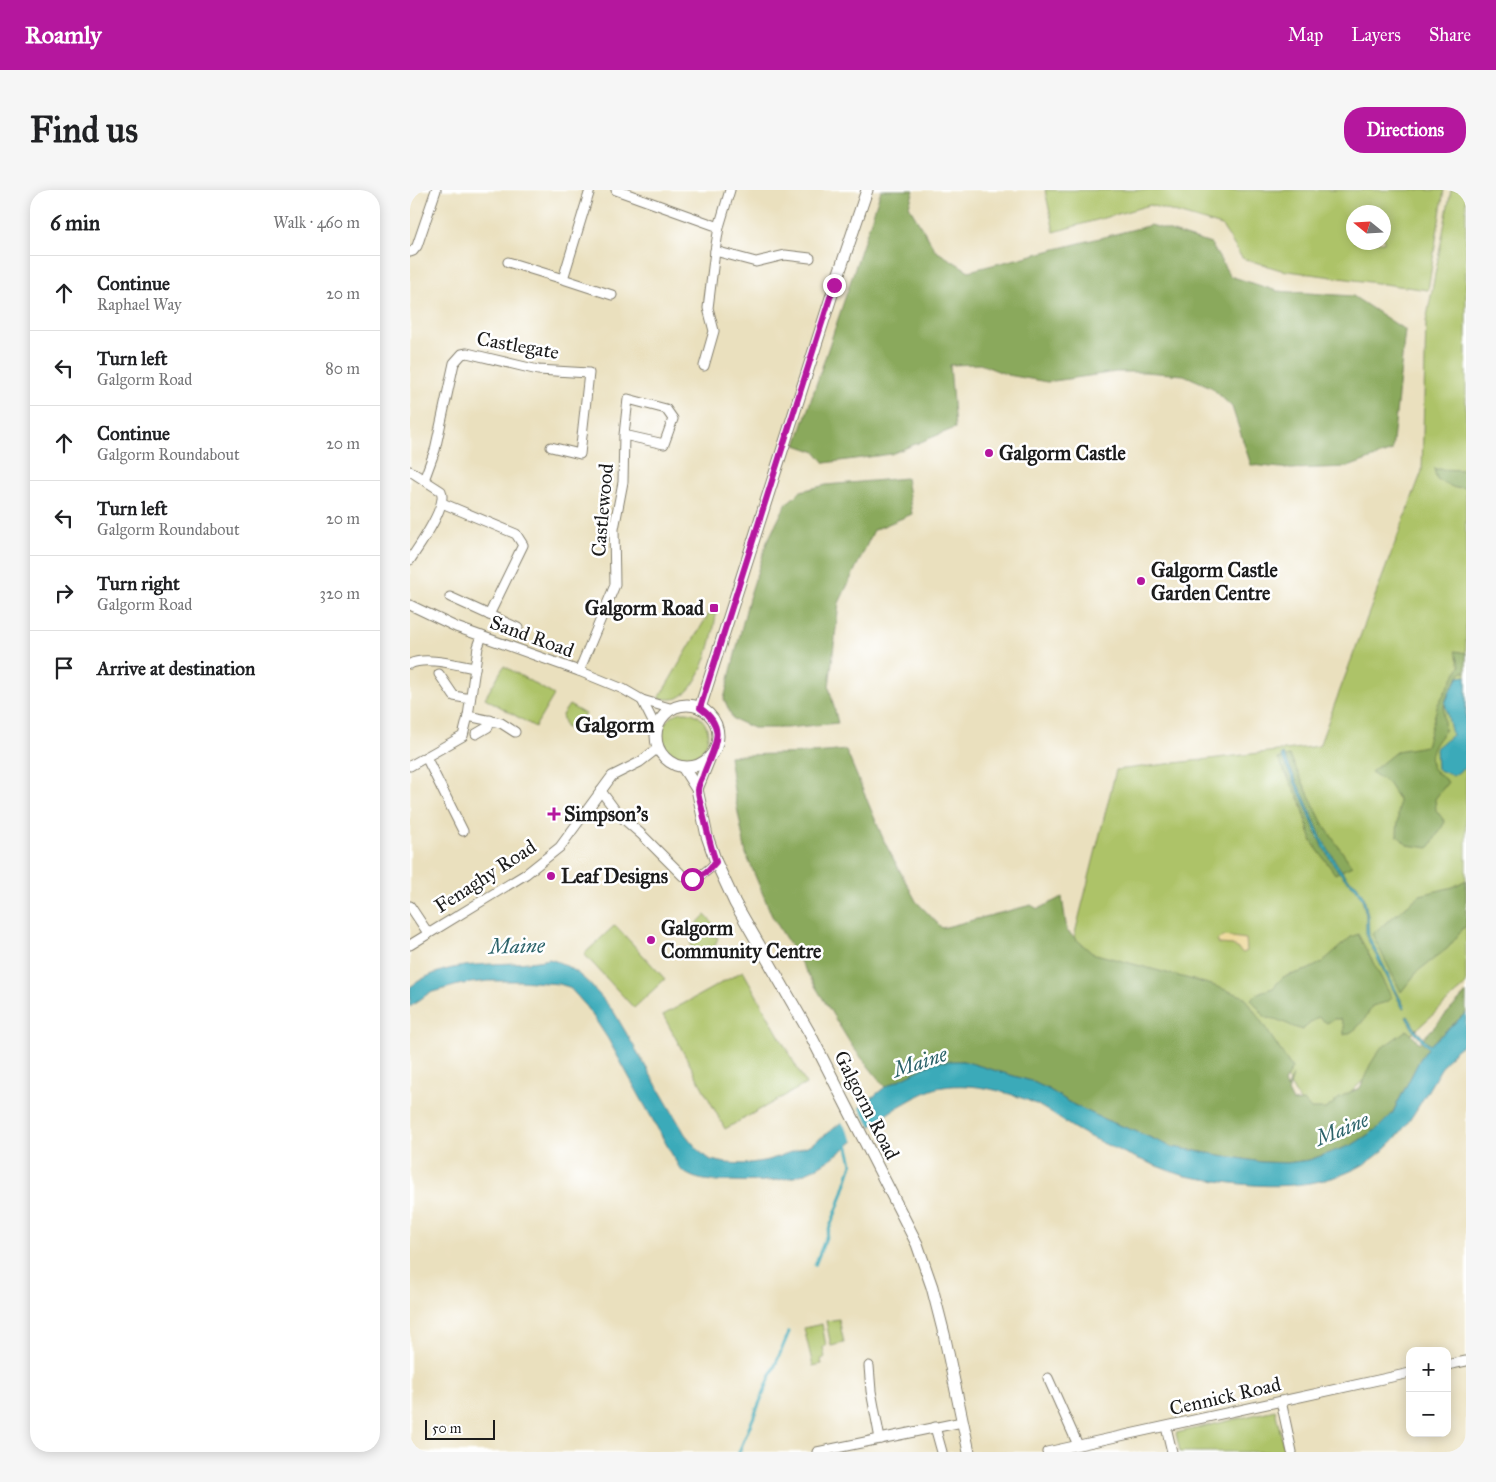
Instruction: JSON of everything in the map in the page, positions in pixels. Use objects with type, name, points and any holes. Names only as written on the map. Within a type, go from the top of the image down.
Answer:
[{"type":"main road","points":[[700,708],[834,285],[867,190]]},
{"type":"main road","points":[[698,789],[715,749],[717,731],[714,722],[700,708],[691,706],[681,706],[665,714],[656,730],[656,740],[658,748],[669,762],[682,767],[694,766],[703,763],[710,757]]},
{"type":"main road","name":"Galgorm Road","points":[[682,767],[698,789],[708,836],[716,862],[751,934],[809,1032],[917,1244],[932,1286],[969,1452]]},
{"type":"street","points":[[410,252],[417,246],[436,190]]},
{"type":"street","points":[[563,279],[590,190]]},
{"type":"street","points":[[616,190],[639,194],[719,227]]},
{"type":"street","points":[[704,366],[714,331],[708,308],[715,251],[719,227],[730,190]]},
{"type":"street","points":[[715,251],[756,262],[785,255],[810,258]]},
{"type":"street","points":[[508,262],[612,295]]},
{"type":"street","name":"Castlegate","points":[[424,480],[436,450],[454,363],[462,354],[468,353],[538,370],[589,373],[580,454],[551,446]]},
{"type":"street","name":"Castlewood","points":[[579,671],[615,585],[614,529],[623,482],[624,435],[628,399],[666,409],[673,419],[664,444],[624,435]]},
{"type":"street","points":[[410,471],[441,491],[443,496],[442,503],[424,539],[410,560]]},
{"type":"street","points":[[442,503],[516,534],[523,545],[489,615]]},
{"type":"street","points":[[450,597],[518,628]]},
{"type":"street","name":"Sand Road","points":[[410,605],[456,627],[579,671],[623,689],[642,700],[673,709]]},
{"type":"street","points":[[410,766],[463,736],[468,716],[478,647],[482,636]]},
{"type":"street","points":[[410,664],[424,660],[475,668]]},
{"type":"street","points":[[439,674],[454,696],[470,699]]},
{"type":"street","points":[[642,700],[656,730]]},
{"type":"street","points":[[468,716],[500,723],[515,732]]},
{"type":"street","points":[[476,734],[488,727],[490,720]]},
{"type":"street","name":"Fenaghy Road","points":[[410,945],[526,874],[560,847],[612,776],[640,762],[658,748]]},
{"type":"street","points":[[426,757],[463,831]]},
{"type":"street","points":[[601,791],[618,814],[684,876],[692,879],[701,876],[716,862]]},
{"type":"street","points":[[410,906],[428,933]]},
{"type":"street","points":[[1451,1364],[1466,1361]]},
{"type":"street","points":[[869,1366],[871,1391],[880,1439]]},
{"type":"street","name":"Cennick Road","points":[[1047,1452],[1406,1374]]},
{"type":"street","points":[[1048,1378],[1078,1445]]},
{"type":"street","points":[[1281,1401],[1292,1452]]},
{"type":"street","points":[[816,1452],[962,1422]]},
{"type":"street","points":[[935,1427],[942,1452]]},
{"type":"street","points":[[1166,1427],[1172,1452]]},
{"type":"green space","points":[[881,190],[914,190],[909,206],[936,251],[969,271],[1151,225],[1211,244],[1230,276],[1277,291],[1353,296],[1405,330],[1392,451],[1348,467],[1291,469],[1251,465],[1232,407],[1211,387],[1184,375],[1116,372],[1047,382],[1008,375],[980,364],[950,365],[955,428],[891,454],[825,463],[816,452],[796,445]]},
{"type":"green space","points":[[1045,190],[1444,190],[1428,290],[1281,270],[1242,258],[1222,226],[1150,205],[1054,232]]},
{"type":"green space","points":[[1451,190],[1466,190],[1466,985],[1398,1046],[1330,1113],[1307,1113],[1238,997],[1070,953],[1116,770],[1319,746],[1422,471],[1426,322]]},
{"type":"green space","points":[[1434,469],[1466,470],[1466,487],[1455,488],[1437,480]]},
{"type":"green space","points":[[906,478],[912,514],[874,530],[839,603],[829,687],[838,723],[786,728],[753,728],[733,719],[724,699],[749,598],[767,542],[786,504],[801,491],[826,485]]},
{"type":"green space","points":[[709,613],[716,614],[712,636],[705,661],[694,684],[678,698],[659,698]]},
{"type":"green space","points":[[1455,651],[1466,653],[1466,672],[1462,672],[1446,700],[1444,706],[1445,731],[1432,750],[1430,761],[1435,771],[1448,782],[1435,799],[1436,810],[1445,822],[1429,848],[1407,845],[1397,835],[1399,800],[1388,783],[1371,772],[1397,751],[1426,746],[1438,704],[1460,666]]},
{"type":"green space","points":[[504,666],[554,695],[535,727],[485,698]]},
{"type":"green space","points":[[569,705],[585,714],[574,731],[565,727],[562,715]]},
{"type":"green space","points":[[690,712],[702,718],[707,726],[707,744],[702,752],[694,757],[680,758],[668,752],[663,744],[662,730],[668,718],[676,713]]},
{"type":"green space","points":[[846,750],[885,843],[916,901],[942,928],[1031,905],[1038,909],[1062,897],[1067,931],[1092,953],[1212,985],[1245,997],[1292,1068],[1284,1083],[1287,1089],[1293,1076],[1288,1092],[1293,1102],[1304,1101],[1311,1109],[1326,1109],[1342,1096],[1360,1088],[1370,1065],[1380,1049],[1407,1030],[1419,1043],[1466,993],[1466,1013],[1434,1041],[1420,1059],[1392,1114],[1377,1129],[1352,1145],[1309,1160],[1287,1163],[1261,1162],[1172,1147],[1106,1120],[1031,1081],[963,1061],[936,1062],[885,1087],[852,1046],[772,916],[746,854],[729,756],[817,753]]},
{"type":"green space","points":[[1290,756],[1323,824],[1352,866],[1335,874],[1312,842],[1301,802],[1278,759]]},
{"type":"green space","points":[[1466,880],[1466,925],[1448,948],[1418,971],[1401,992],[1372,934],[1420,895],[1453,887]]},
{"type":"green space","points":[[705,915],[717,927],[708,935],[718,937],[712,950],[700,958],[691,946],[691,929]]},
{"type":"green space","points":[[615,925],[665,979],[634,1008],[584,954]]},
{"type":"green space","points":[[1358,934],[1392,998],[1387,1002],[1372,1006],[1353,1031],[1344,1035],[1344,1026],[1341,1019],[1334,1019],[1327,1023],[1318,1017],[1302,1030],[1271,1018],[1266,1018],[1251,999],[1260,992],[1273,988],[1283,977],[1307,970],[1321,963],[1351,937]]},
{"type":"green space","points":[[743,971],[806,1084],[725,1129],[663,1015]]},
{"type":"green space","points":[[839,1319],[844,1343],[831,1346],[826,1321]]},
{"type":"green space","points":[[822,1324],[826,1346],[823,1347],[825,1358],[821,1359],[822,1364],[813,1366],[804,1328]]},
{"type":"green space","points":[[1275,1410],[1285,1452],[1180,1452],[1176,1433]]},
{"type":"sand","points":[[1224,936],[1246,939],[1247,951],[1243,953],[1233,945],[1219,944],[1217,940]]},
{"type":"water","points":[[1466,676],[1466,767],[1453,776],[1437,769],[1436,748],[1452,735],[1445,703],[1459,677]]},
{"type":"water","points":[[1283,754],[1322,839],[1346,877],[1357,885],[1364,897],[1368,916],[1369,936],[1405,1008],[1403,1009],[1366,936],[1366,915],[1362,899],[1355,887],[1334,866],[1319,839],[1281,755]]},
{"type":"water","points":[[549,959],[559,962],[578,973],[614,1012],[685,1134],[700,1152],[711,1160],[726,1163],[745,1164],[769,1160],[810,1145],[828,1133],[885,1087],[936,1062],[948,1061],[963,1061],[1031,1081],[1106,1120],[1172,1147],[1261,1162],[1287,1163],[1309,1160],[1352,1145],[1377,1129],[1392,1114],[1420,1059],[1428,1048],[1415,1033],[1406,1017],[1408,1016],[1417,1031],[1430,1045],[1466,1013],[1466,1042],[1446,1061],[1406,1125],[1383,1151],[1356,1169],[1318,1181],[1278,1186],[1237,1184],[1182,1175],[1145,1162],[1086,1135],[1036,1104],[1026,1100],[991,1089],[954,1086],[932,1090],[895,1109],[830,1159],[807,1172],[786,1179],[770,1181],[710,1181],[697,1179],[680,1169],[608,1039],[587,1007],[569,987],[559,984],[521,981],[489,981],[462,984],[429,993],[410,1007],[410,987],[426,977],[443,971],[477,965]]},
{"type":"pier","points":[[858,1105],[872,1129],[855,1143],[840,1119]]},
{"type":"waterway","points":[[815,1265],[839,1204],[852,1164],[847,1143]]},
{"type":"waterway","points":[[739,1452],[789,1332]]},
{"type":"place","name":"Galgorm Castle","points":[[989,453]]},
{"type":"place","name":"Galgorm Castle Garden Centre","points":[[1141,581]]},
{"type":"place","name":"Galgorm Road","points":[[714,608]]},
{"type":"place","name":"Simpson's","points":[[554,814]]},
{"type":"place","name":"Leaf Designs","points":[[551,876]]},
{"type":"place","name":"Galgorm Community Centre","points":[[651,940]]},
{"type":"district","name":"Galgorm","points":[[615,724]]},
{"type":"route","points":[[692,879],[701,876],[716,862],[708,836],[698,789],[715,749],[717,731],[714,722],[700,708],[834,285]]},
{"type":"water label","name":"Maine","points":[[517,946]]},
{"type":"water label","name":"Maine","points":[[920,1062]]},
{"type":"water label","name":"Maine","points":[[1342,1129]]}]
